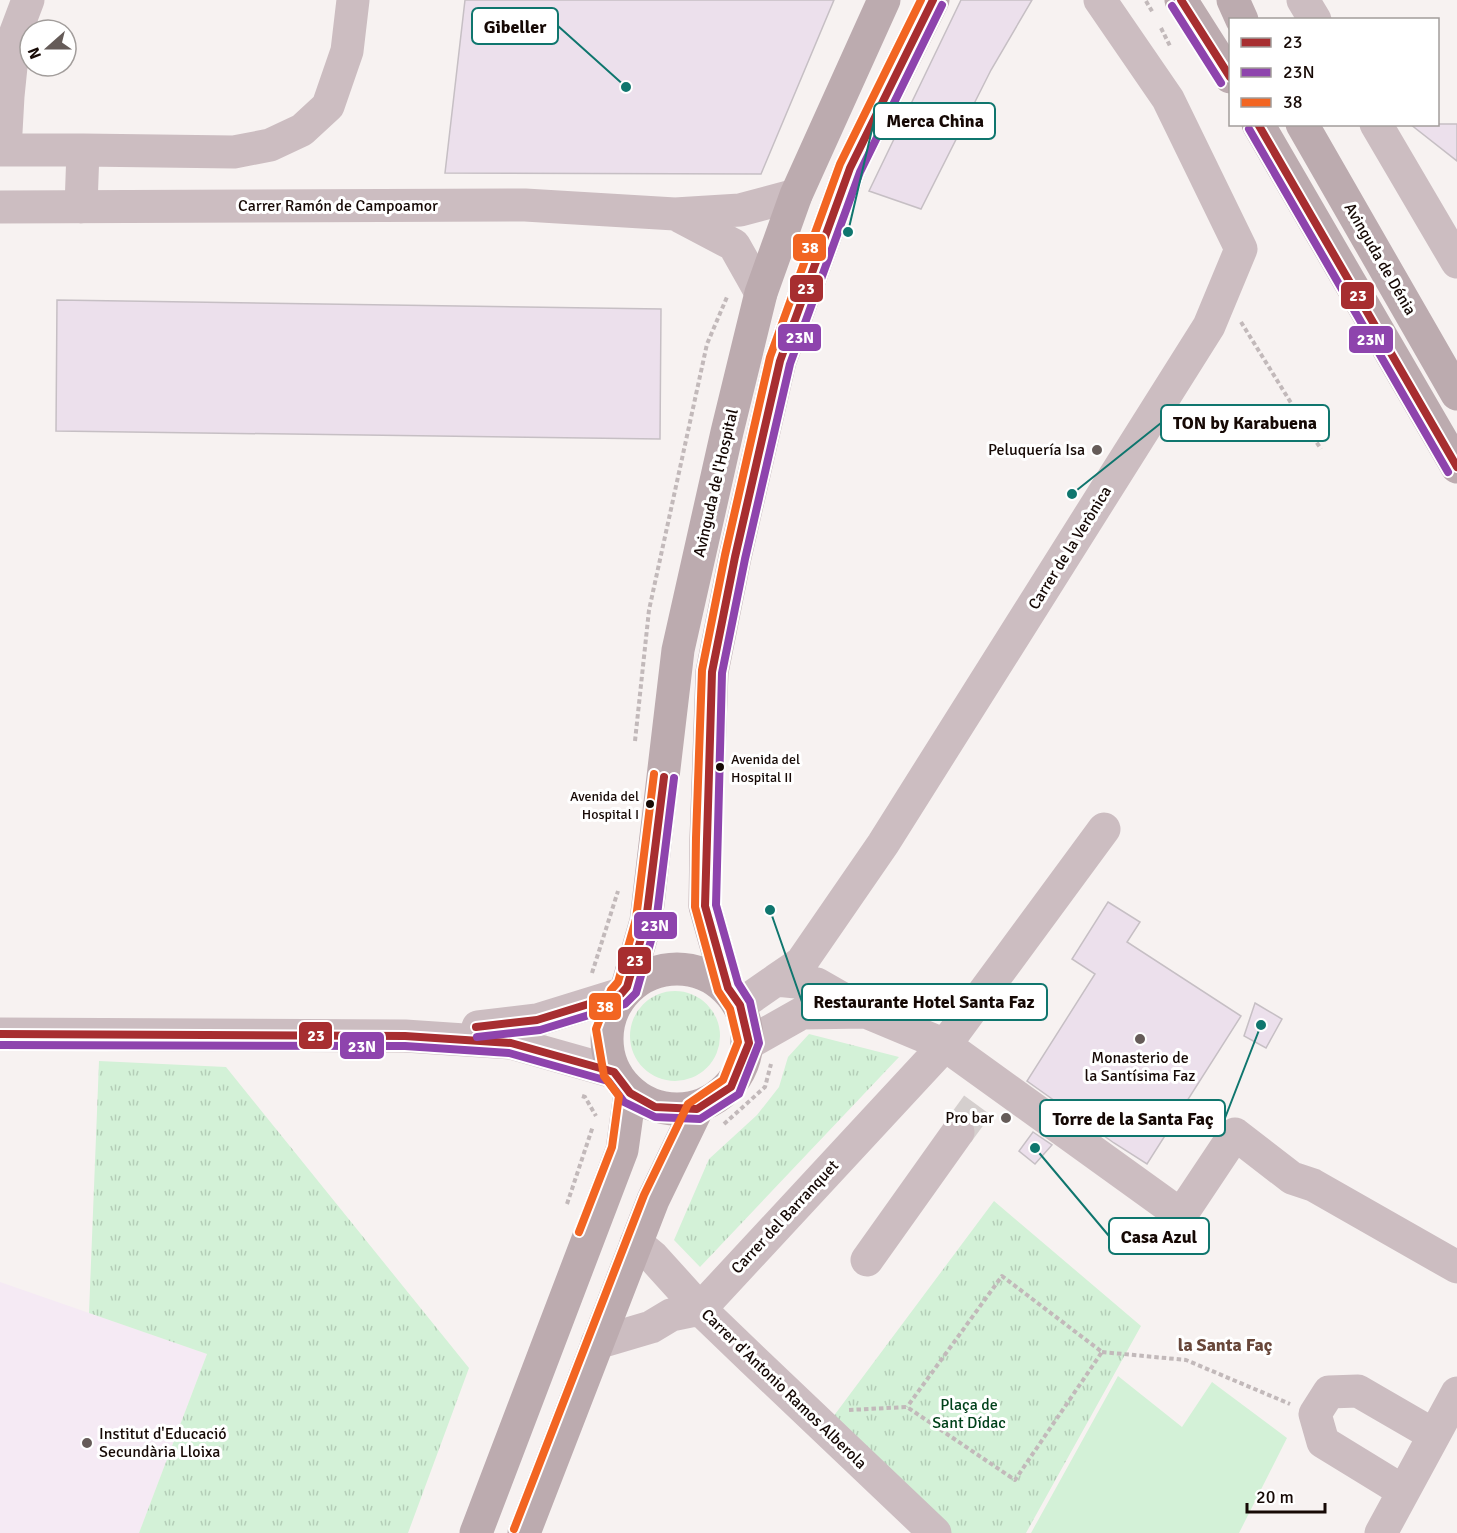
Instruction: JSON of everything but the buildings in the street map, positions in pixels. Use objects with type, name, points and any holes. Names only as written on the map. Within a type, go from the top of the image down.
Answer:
[{"type":"main road","name":"Avinguda de l'Hospital","points":[[624,991],[646,921],[678,650],[761,293],[796,195],[884,0]]},
{"type":"main road","points":[[524,1533],[653,1200],[697,1109],[731,1088],[749,1042],[705,906],[712,672],[732,568],[774,384],[784,350],[850,168],[933,0]]},
{"type":"main road","points":[[1181,0],[1229,75]]},
{"type":"main road","points":[[1233,0],[1241,18]]},
{"type":"main road","points":[[1259,126],[1457,467]]},
{"type":"main road","name":"Avinguda de Dénia","points":[[1303,126],[1457,394]]},
{"type":"main road","points":[[476,1533],[622,1150],[622,1082],[606,1029],[624,991],[654,971],[679,967],[704,972],[734,996]]},
{"type":"main road","points":[[622,1082],[655,1107],[697,1109]]},
{"type":"street","points":[[28,0],[14,37],[3,150],[234,152],[270,145],[302,130],[328,106],[347,51],[352,0]]},
{"type":"street","name":"Carrer de la Verònica","points":[[734,996],[776,980],[801,963],[890,834],[1209,326],[1241,249],[1168,99],[1100,0]]},
{"type":"street","points":[[1303,0],[1314,18]]},
{"type":"street","points":[[1377,126],[1457,262]]},
{"type":"street","points":[[81,207],[83,150]]},
{"type":"street","name":"Carrer Ramón de Campoamor","points":[[0,207],[525,205],[675,214],[740,210],[796,195]]},
{"type":"street","name":"Carrer Ramón de Campoamor","points":[[675,214],[734,245],[761,293]]},
{"type":"street","name":"Carrer del Barranquet","points":[[700,1309],[950,1048],[1104,829]]},
{"type":"street","points":[[776,980],[817,984],[866,1012],[950,1048],[1181,1215],[1235,1134],[1292,1178],[1313,1185],[1457,1267]]},
{"type":"street","points":[[405,1036],[537,1020],[624,991]]},
{"type":"street","points":[[749,1042],[801,1013],[866,1012]]},
{"type":"street","points":[[0,1034],[405,1036],[511,1043],[622,1082]]},
{"type":"street","points":[[867,1260],[958,1132]]},
{"type":"street","name":"Carrer d'Antonio Ramos Alberola","points":[[636,1243],[653,1257],[700,1309],[935,1533]]},
{"type":"street","points":[[597,1343],[651,1327],[670,1315],[700,1309]]},
{"type":"street","points":[[1403,1491],[1323,1442],[1315,1414],[1329,1392],[1358,1391],[1434,1435]]},
{"type":"street","points":[[1381,1533],[1457,1393]]},
{"type":"path","points":[[908,1407],[1002,1276],[1102,1352],[1186,1360],[1315,1414]]},
{"type":"path","points":[[839,1410],[908,1407],[1015,1480],[1102,1352]]},
{"type":"shaded area","name":"Institut d'Educació Secundària Lloixa","points":[[0,1282],[207,1354],[139,1533],[0,1533]]},
{"type":"green space","points":[[675,991],[692,994],[707,1004],[717,1019],[720,1036],[717,1053],[707,1068],[692,1078],[675,1081],[658,1078],[643,1068],[633,1053],[630,1036],[633,1019],[643,1004],[658,994]]},
{"type":"green space","points":[[809,1034],[899,1057],[700,1267],[674,1240],[709,1159],[757,1115],[779,1087],[788,1057]]},
{"type":"green space","points":[[99,1061],[226,1067],[469,1368],[408,1533],[139,1533],[207,1354],[89,1313]]},
{"type":"green space","name":"Plaça de Sant Dídac","points":[[994,1201],[1141,1326],[1026,1533],[935,1533],[824,1429]]},
{"type":"green space","points":[[1118,1376],[1182,1427],[1212,1382],[1287,1438],[1239,1533],[1031,1533]]},
{"type":"tunnel","points":[[958,1132],[985,1095]]},
{"type":"transit line","name":"38","points":[[514,1529],[644,1195],[688,1104],[723,1080],[738,1042],[730,1009],[718,991],[695,907],[702,670],[725,555],[770,357],[840,164],[921,0]]},
{"type":"transit line","name":"23","points":[[0,1034],[405,1036],[511,1043],[614,1072],[630,1093],[655,1107],[697,1109],[731,1087],[749,1043],[740,1005],[728,988],[705,906],[712,672],[735,557],[780,361],[850,168],[933,0]]},
{"type":"transit line","name":"23","points":[[1181,0],[1229,75]]},
{"type":"transit line","name":"23N","points":[[0,1045],[405,1046],[509,1053],[608,1081],[624,1102],[655,1117],[700,1119],[739,1094],[759,1043],[750,1002],[738,983],[716,905],[722,673],[745,559],[790,364],[860,172],[942,5]]},
{"type":"transit line","name":"23N","points":[[1172,6],[1221,83]]},
{"type":"transit line","name":"23","points":[[1259,126],[1457,467]]},
{"type":"transit line","name":"23N","points":[[1249,129],[1448,472]]},
{"type":"transit line","name":"38","points":[[579,1232],[612,1147],[619,1096],[604,1076],[596,1029],[611,990],[618,982],[636,919],[654,774]]},
{"type":"transit line","name":"23","points":[[476,1027],[537,1020],[621,994],[627,987],[646,921],[664,777]]},
{"type":"transit line","name":"23N","points":[[477,1037],[540,1030],[625,1004],[636,993],[656,923],[674,778]]},
{"type":"place","name":"Gibeller","points":[[626,87]]},
{"type":"place","name":"Merca China","points":[[848,232]]},
{"type":"place","name":"Peluquería Isa","points":[[1097,450]]},
{"type":"place","name":"TON by Karabuena","points":[[1072,494]]},
{"type":"place","name":"Avenida del Hospital II","points":[[720,767]]},
{"type":"place","name":"Avenida del Hospital I","points":[[650,804]]},
{"type":"place","name":"Restaurante Hotel Santa Faz","points":[[770,910]]},
{"type":"place","name":"Torre de la Santa Faç","points":[[1261,1025]]},
{"type":"place","name":"Monasterio de la Santísima Faz","points":[[1140,1039]]},
{"type":"place","name":"Pro bar","points":[[1006,1118]]},
{"type":"place","name":"Casa Azul","points":[[1035,1148]]},
{"type":"place","name":"Institut d'Educació Secundària Lloixa","points":[[87,1443]]},
{"type":"district","name":"la Santa Faç","points":[[1225,1345]]}]
